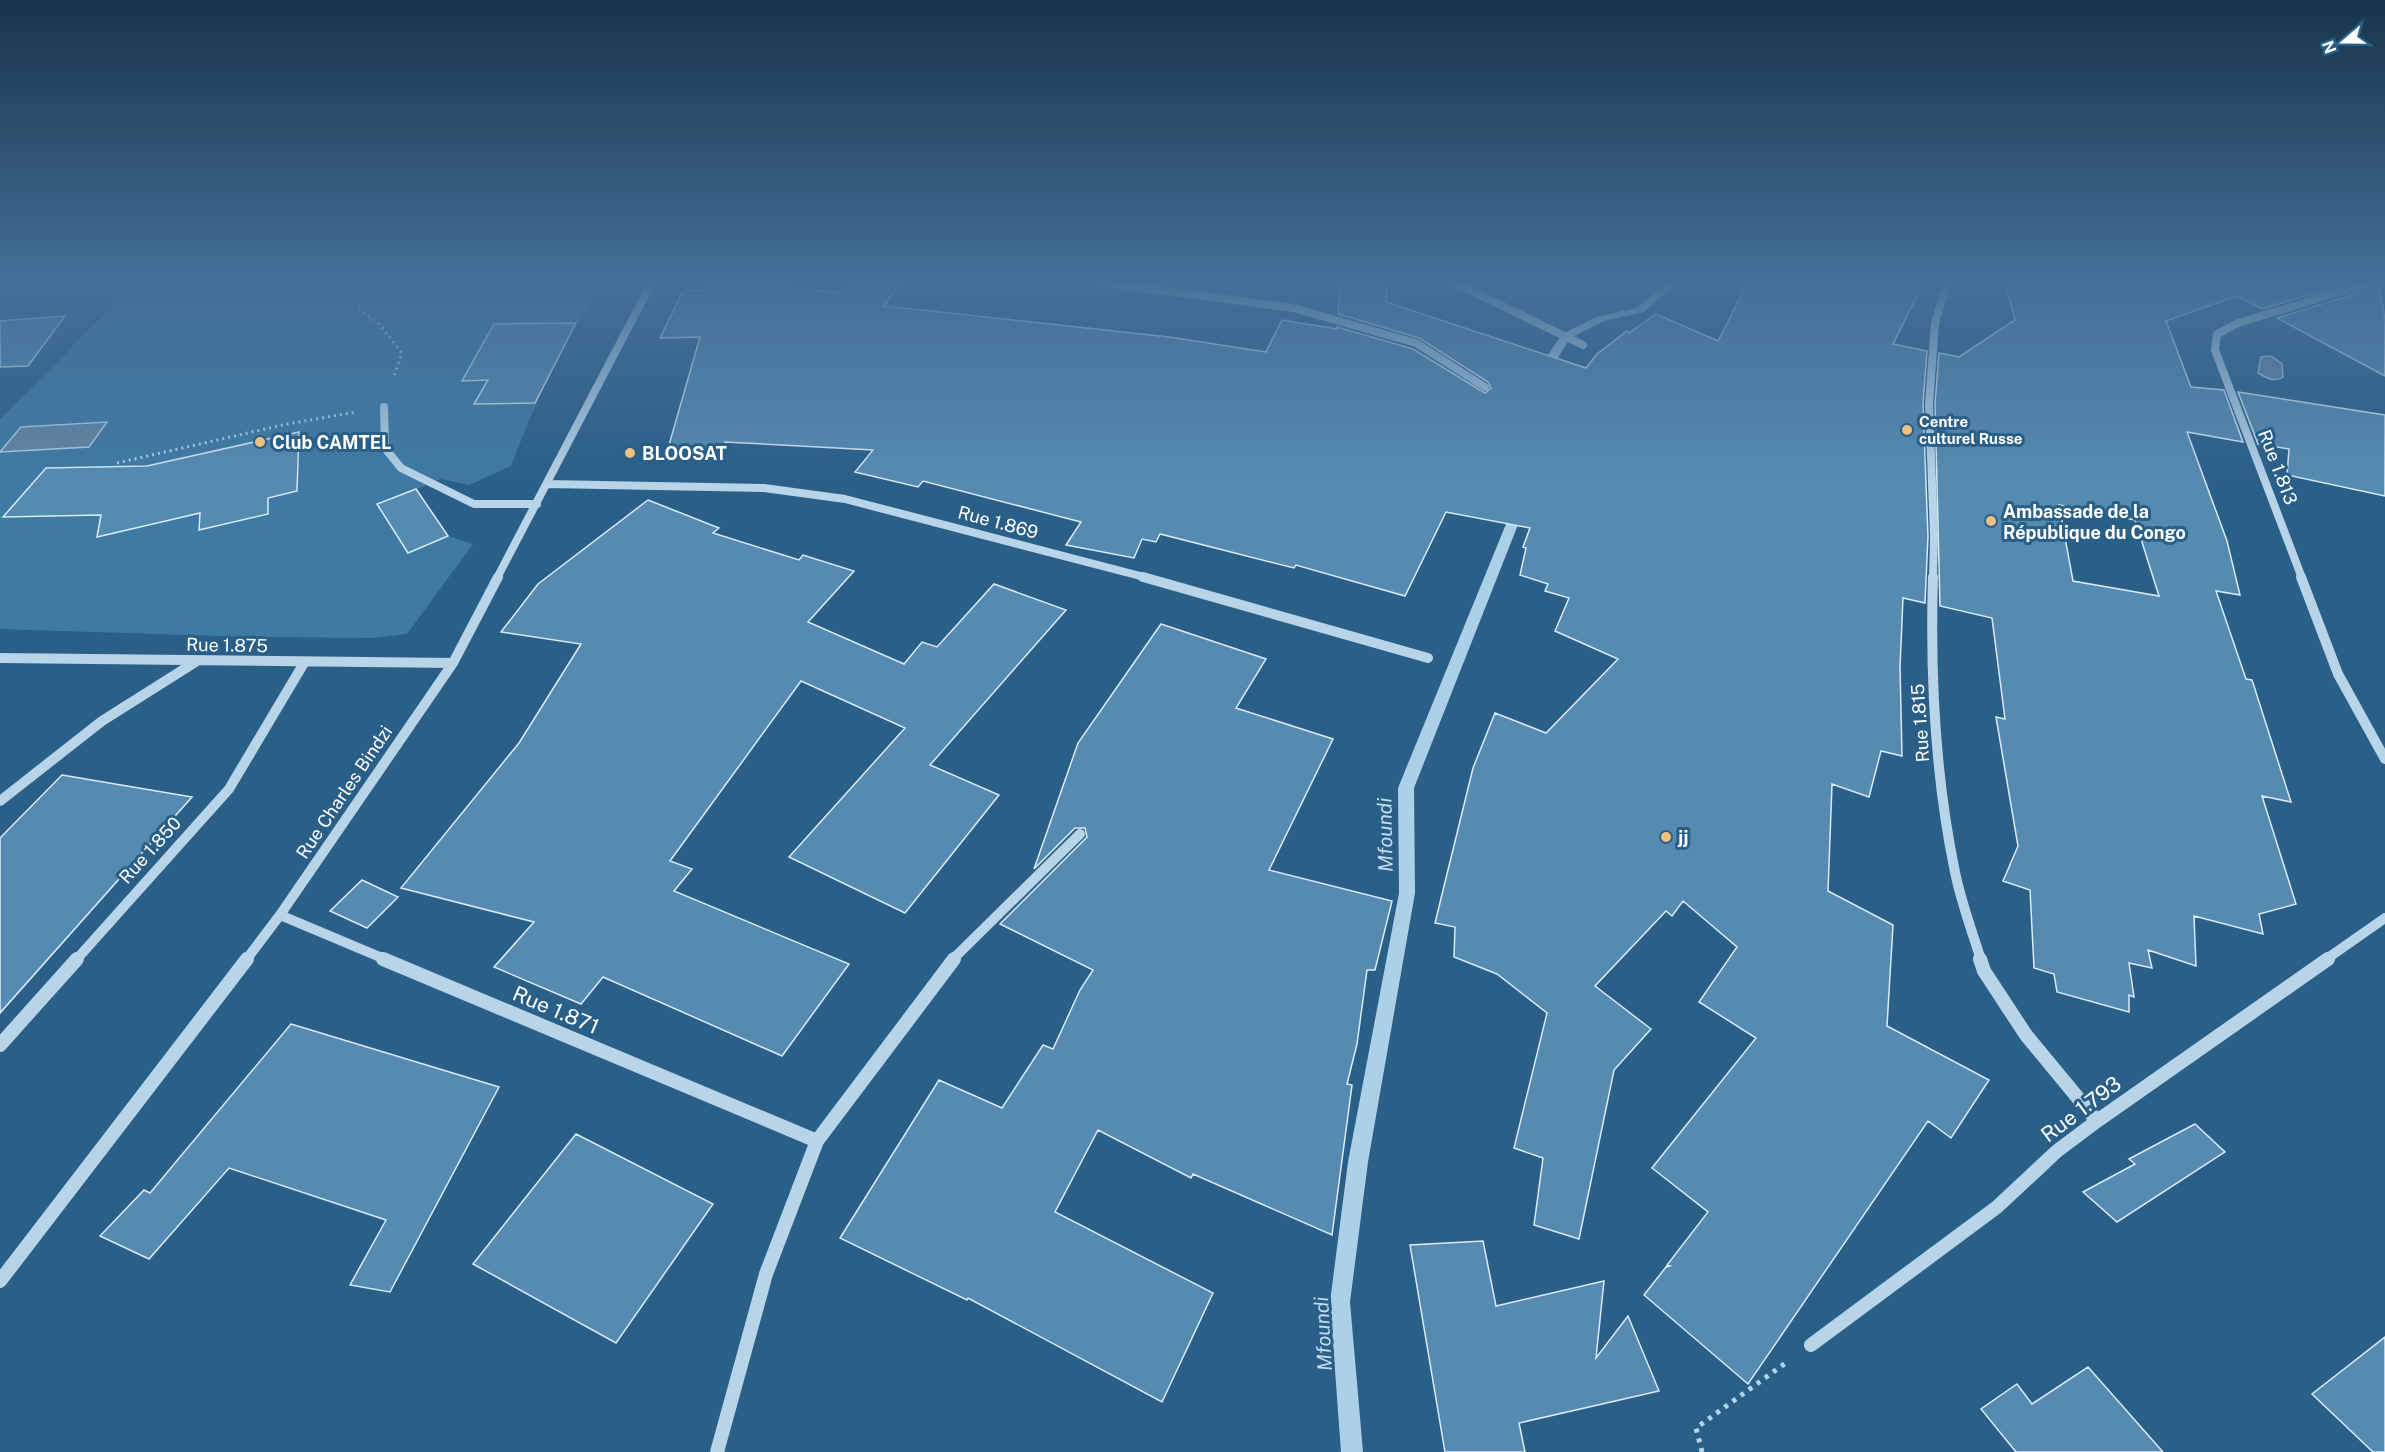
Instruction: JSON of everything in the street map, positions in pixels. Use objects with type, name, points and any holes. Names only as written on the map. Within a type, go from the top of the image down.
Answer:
[{"type":"street","name":"Rue Charles Bindzi","points":[[0,1281],[280,915],[453,663],[617,350]]},
{"type":"street","points":[[1427,350],[1485,387]]},
{"type":"street","name":"Rue 1.815","points":[[1933,350],[1929,404],[1934,536],[1931,631],[1938,758],[1955,873],[1984,971],[2026,1035],[2097,1121]]},
{"type":"street","name":"Rue 1.813","points":[[2215,350],[2338,674],[2385,759]]},
{"type":"street","points":[[384,408],[385,448],[401,468],[474,504],[537,504]]},
{"type":"street","name":"Rue 1.869","points":[[548,484],[764,488],[845,499],[1126,572],[1428,658]]},
{"type":"street","name":"Rue 1.875","points":[[0,658],[453,663]]},
{"type":"street","points":[[0,801],[102,721],[197,661]]},
{"type":"street","name":"Rue 1.850","points":[[0,1045],[229,789],[304,663]]},
{"type":"street","points":[[717,1452],[765,1274],[817,1141],[945,967],[1080,834]]},
{"type":"street","name":"Rue 1.871","points":[[280,915],[817,1141]]},
{"type":"street","name":"Rue 1.793","points":[[1811,1345],[1997,1207],[2057,1151],[2097,1121],[2385,918]]},
{"type":"path","points":[[117,463],[287,424],[384,408],[402,353],[399,350]]},
{"type":"path","points":[[1702,1452],[1696,1428],[1811,1345]]},
{"type":"shaded area","name":"Club CAMTEL","points":[[69,350],[563,350],[511,466],[469,485],[441,479],[417,489],[448,536],[473,544],[407,634],[373,638],[250,637],[0,629],[0,419]]},
{"type":"shaded area","points":[[2271,356],[2282,364],[2283,377],[2280,379],[2270,379],[2258,373],[2261,357]]},
{"type":"shaded area","points":[[107,422],[89,447],[0,452],[21,427]]},
{"type":"building","points":[[0,350],[40,350],[28,366],[0,367]]},
{"type":"building","points":[[480,350],[562,350],[535,403],[474,404],[488,380],[462,381]]},
{"type":"building","points":[[696,350],[1252,350],[1266,352],[1267,350],[1414,350],[1485,393],[1491,388],[1488,382],[1437,350],[1531,350],[1586,368],[1603,350],[1927,351],[1923,404],[1928,536],[1925,603],[1903,598],[1900,667],[1902,756],[1881,751],[1869,797],[1832,784],[1828,891],[1893,925],[1887,1026],[1989,1080],[1951,1138],[1928,1121],[1748,1384],[1644,1295],[1666,1267],[1670,1266],[1667,1265],[1708,1212],[1652,1168],[1756,1038],[1699,1002],[1737,947],[1683,901],[1672,916],[1666,911],[1595,986],[1651,1029],[1614,1070],[1579,1239],[1534,1225],[1543,1158],[1514,1148],[1547,1013],[1497,974],[1454,957],[1455,927],[1435,923],[1473,768],[1495,713],[1546,733],[1618,659],[1555,631],[1569,598],[1545,591],[1548,584],[1520,575],[1526,548],[1523,547],[1530,528],[1446,512],[1405,596],[1296,565],[1294,568],[1160,534],[1156,542],[1142,539],[1134,558],[1066,545],[1081,522],[923,481],[918,487],[855,472],[873,450],[725,442],[721,457],[665,459]]},
{"type":"building","points":[[1970,350],[2177,350],[2191,387],[2224,390],[2243,442],[2187,432],[2227,541],[2240,595],[2216,591],[2246,679],[2252,680],[2291,802],[2262,796],[2296,904],[2259,914],[2263,934],[2194,916],[2196,966],[2148,950],[2152,968],[2129,963],[2134,997],[2129,995],[2129,1012],[2057,992],[2054,974],[2034,968],[2030,890],[2003,881],[2018,846],[1996,717],[2005,719],[1992,618],[1940,606],[1935,404],[1939,353],[1959,357]],"holes":[[[2059,505],[2135,520],[2159,596],[2073,581]]]},
{"type":"building","points":[[2336,350],[2385,350],[2385,376]]},
{"type":"building","points":[[2238,392],[2385,415],[2385,496],[2287,475],[2289,449],[2258,444]]},
{"type":"building","points":[[299,432],[297,491],[268,498],[268,514],[199,530],[200,513],[97,537],[101,515],[3,517],[46,468],[147,466]]},
{"type":"building","points":[[416,489],[448,536],[408,553],[377,504]]},
{"type":"building","points":[[648,500],[719,528],[713,533],[799,560],[803,555],[854,571],[808,622],[904,664],[922,642],[937,647],[994,584],[1066,610],[930,765],[999,795],[905,913],[789,857],[905,728],[801,681],[670,861],[692,869],[674,891],[849,964],[782,1056],[603,977],[581,1004],[494,967],[534,922],[401,888],[519,743],[581,644],[501,632],[538,584]]},
{"type":"building","points":[[1161,624],[1266,659],[1236,708],[1333,739],[1269,870],[1392,901],[1375,970],[1367,970],[1357,1044],[1347,1084],[1352,1085],[1332,1235],[1193,1174],[1191,1178],[1098,1130],[1055,1212],[1213,1293],[1162,1402],[968,1298],[967,1300],[840,1238],[939,1080],[1002,1108],[1043,1045],[1053,1049],[1080,990],[1093,970],[1000,924],[1087,837],[1085,828],[1075,828],[1034,869],[1078,743]]},
{"type":"building","points":[[62,775],[192,797],[0,1013],[0,838]]},
{"type":"building","points":[[362,880],[398,897],[367,928],[330,911]]},
{"type":"building","points":[[291,1024],[499,1087],[390,1292],[350,1285],[386,1220],[229,1168],[149,1259],[100,1236],[144,1190],[150,1193]]},
{"type":"building","points":[[2195,1124],[2225,1152],[2117,1222],[2083,1192],[2135,1164],[2129,1159]]},
{"type":"building","points":[[576,1134],[713,1204],[616,1343],[473,1264]]},
{"type":"building","points":[[1483,1241],[1496,1306],[1604,1281],[1596,1358],[1628,1316],[1659,1391],[1519,1423],[1525,1452],[1445,1452],[1410,1245]]},
{"type":"building","points":[[2385,1337],[2385,1452],[2373,1452],[2312,1394]]},
{"type":"building","points":[[2088,1367],[2163,1452],[2016,1452],[1981,1409],[2017,1384],[2032,1404]]},
{"type":"waterway","name":"Mfoundi","points":[[1546,376],[1557,350]]},
{"type":"waterway","name":"Mfoundi","points":[[1352,1452],[1340,1302],[1358,1162],[1407,893],[1406,788],[1519,507]]},
{"type":"place","name":"Centre culturel Russe","points":[[1907,430]]},
{"type":"place","name":"Club CAMTEL","points":[[260,442]]},
{"type":"place","name":"BLOOSAT","points":[[630,453]]},
{"type":"place","name":"Ambassade de la République du Congo","points":[[1991,521]]},
{"type":"place","name":"jj","points":[[1666,837]]}]
